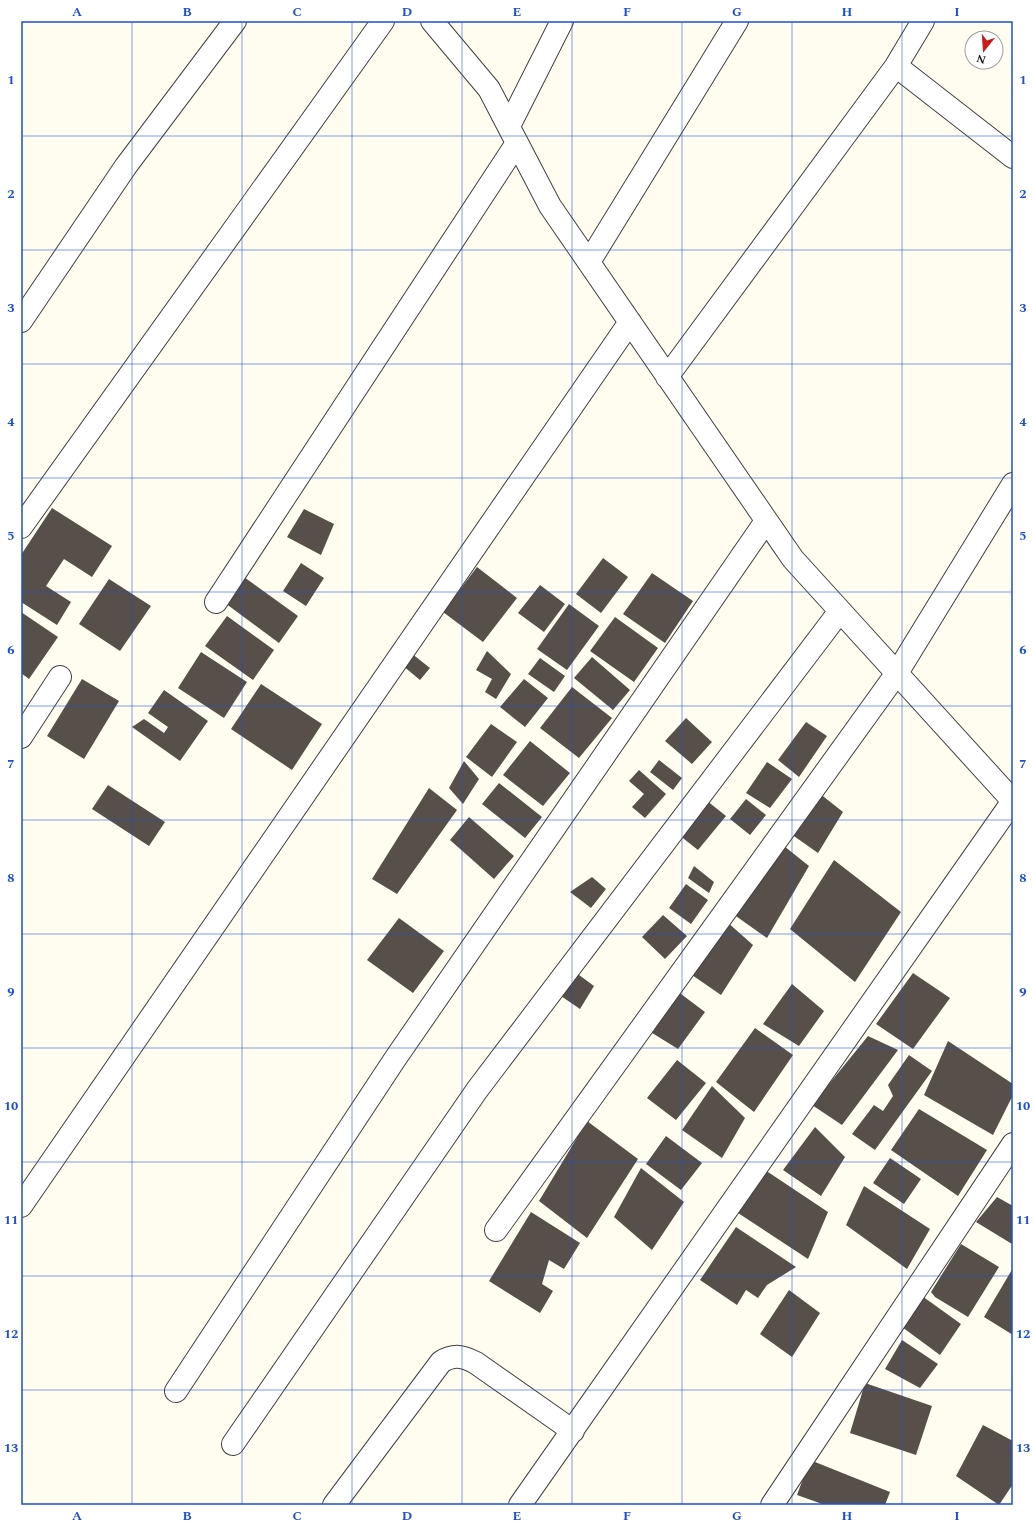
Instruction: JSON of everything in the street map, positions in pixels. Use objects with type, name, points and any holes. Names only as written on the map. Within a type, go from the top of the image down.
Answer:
[{"type":"street","points":[[21,321],[126,166],[235,21]]},
{"type":"street","points":[[21,527],[383,21]]},
{"type":"street","points":[[432,21],[489,89],[550,206],[793,559],[1013,801],[882,985],[573,1431],[520,1505]]},
{"type":"street","points":[[216,602],[513,134],[562,21]]},
{"type":"street","points":[[589,262],[737,21]]},
{"type":"street","points":[[668,377],[896,66],[923,21]]},
{"type":"street","points":[[896,66],[1013,157]]},
{"type":"street","points":[[21,1206],[630,322]]},
{"type":"street","points":[[496,1230],[897,673],[1013,484]]},
{"type":"street","points":[[176,1391],[395,1059],[766,520]]},
{"type":"street","points":[[233,1444],[477,1090],[840,611]]},
{"type":"street","points":[[21,737],[60,677]]},
{"type":"street","points":[[772,1505],[1005,1174],[1013,1144]]},
{"type":"street","points":[[334,1505],[441,1362],[450,1356],[459,1356],[476,1363],[573,1431]]},
{"type":"building","points":[[52,508],[112,546],[92,577],[64,559],[46,586],[71,602],[57,625],[21,602],[21,555]]},
{"type":"building","points":[[304,509],[334,524],[321,555],[287,537]]},
{"type":"building","points":[[603,558],[628,577],[601,613],[576,594]]},
{"type":"building","points":[[301,563],[324,578],[306,606],[283,591]]},
{"type":"building","points":[[477,567],[517,598],[483,642],[443,612]]},
{"type":"building","points":[[652,573],[693,601],[665,643],[623,614]]},
{"type":"building","points":[[244,577],[298,616],[279,643],[225,603]]},
{"type":"building","points":[[109,579],[151,606],[120,651],[79,624]]},
{"type":"building","points":[[540,585],[565,604],[544,632],[518,613]]},
{"type":"building","points":[[569,604],[599,626],[567,670],[537,649]]},
{"type":"building","points":[[21,612],[58,637],[29,679],[21,673]]},
{"type":"building","points":[[227,616],[274,650],[253,680],[205,646]]},
{"type":"building","points":[[615,617],[658,648],[634,682],[590,651]]},
{"type":"building","points":[[487,651],[511,674],[496,699],[485,692],[492,679],[476,670]]},
{"type":"building","points":[[201,652],[247,682],[224,718],[178,688]]},
{"type":"building","points":[[411,653],[430,668],[420,680],[402,665]]},
{"type":"building","points":[[592,657],[630,690],[613,710],[574,678]]},
{"type":"building","points":[[540,658],[565,676],[554,692],[528,674]]},
{"type":"building","points":[[82,679],[119,701],[84,759],[47,736]]},
{"type":"building","points":[[524,679],[548,698],[525,727],[500,707]]},
{"type":"building","points":[[261,684],[322,724],[292,770],[231,729]]},
{"type":"building","points":[[572,687],[612,718],[579,758],[540,728]]},
{"type":"building","points":[[164,690],[208,721],[180,761],[132,727],[144,719],[164,733],[168,727],[148,713]]},
{"type":"building","points":[[686,718],[712,742],[692,764],[665,741]]},
{"type":"building","points":[[806,722],[827,736],[799,777],[778,760]]},
{"type":"building","points":[[491,724],[517,742],[492,777],[466,757]]},
{"type":"building","points":[[530,741],[570,773],[543,806],[503,775]]},
{"type":"building","points":[[659,760],[682,778],[673,790],[650,772]]},
{"type":"building","points":[[464,761],[479,779],[463,804],[449,788]]},
{"type":"building","points":[[767,762],[792,779],[770,808],[746,793]]},
{"type":"building","points":[[639,770],[666,794],[645,818],[632,807],[644,794],[629,781]]},
{"type":"building","points":[[499,783],[542,817],[525,838],[482,804]]},
{"type":"building","points":[[108,785],[165,822],[149,846],[92,809]]},
{"type":"building","points":[[429,788],[457,810],[397,894],[372,879]]},
{"type":"building","points":[[819,793],[843,812],[818,853],[791,834]]},
{"type":"building","points":[[746,799],[766,815],[750,835],[730,819]]},
{"type":"building","points":[[706,800],[726,816],[698,850],[679,835]]},
{"type":"building","points":[[469,817],[514,856],[494,879],[450,840]]},
{"type":"building","points":[[784,846],[809,866],[767,938],[733,914]]},
{"type":"building","points":[[834,860],[901,912],[855,982],[790,929]]},
{"type":"building","points":[[694,866],[714,882],[709,893],[688,878]]},
{"type":"building","points":[[592,877],[606,889],[591,908],[570,892]]},
{"type":"building","points":[[686,884],[708,900],[691,924],[669,908]]},
{"type":"building","points":[[663,915],[687,936],[665,959],[642,937]]},
{"type":"building","points":[[399,918],[444,951],[413,993],[367,960]]},
{"type":"building","points":[[726,921],[753,945],[721,995],[692,975]]},
{"type":"building","points":[[575,972],[594,986],[580,1009],[558,994]]},
{"type":"building","points":[[913,973],[950,998],[913,1049],[876,1024]]},
{"type":"building","points":[[792,984],[824,1011],[799,1046],[763,1024]]},
{"type":"building","points":[[677,991],[705,1012],[678,1049],[649,1031]]},
{"type":"building","points":[[755,1028],[793,1055],[754,1112],[716,1082]]},
{"type":"building","points":[[868,1036],[898,1050],[842,1125],[812,1105]]},
{"type":"building","points":[[948,1041],[1013,1084],[1013,1095],[993,1135],[924,1095]]},
{"type":"building","points":[[909,1055],[932,1071],[875,1150],[852,1134],[874,1105],[883,1111],[893,1096],[888,1085]]},
{"type":"building","points":[[677,1060],[706,1083],[676,1120],[647,1098]]},
{"type":"building","points":[[712,1086],[745,1118],[722,1158],[682,1130]]},
{"type":"building","points":[[919,1109],[987,1150],[958,1196],[891,1150]]},
{"type":"building","points":[[587,1121],[638,1159],[587,1238],[539,1201]]},
{"type":"building","points":[[815,1127],[845,1157],[821,1196],[783,1170]]},
{"type":"building","points":[[666,1136],[702,1163],[681,1190],[646,1164]]},
{"type":"building","points":[[890,1158],[921,1179],[904,1204],[873,1183]]},
{"type":"building","points":[[641,1168],[684,1202],[652,1250],[614,1217]]},
{"type":"building","points":[[765,1170],[828,1212],[808,1259],[738,1213]]},
{"type":"building","points":[[864,1186],[930,1229],[907,1269],[846,1225]]},
{"type":"building","points":[[997,1197],[1013,1206],[1012,1244],[976,1222]]},
{"type":"building","points":[[531,1212],[580,1243],[564,1269],[549,1260],[542,1284],[553,1291],[540,1313],[489,1281]]},
{"type":"building","points":[[736,1227],[796,1267],[767,1285],[758,1298],[746,1290],[737,1305],[700,1280]]},
{"type":"building","points":[[961,1244],[999,1267],[968,1317],[935,1297],[931,1292]]},
{"type":"building","points":[[1013,1268],[1013,1335],[984,1317]]},
{"type":"building","points":[[789,1290],[820,1313],[792,1357],[760,1334]]},
{"type":"building","points":[[922,1296],[961,1324],[940,1355],[902,1327]]},
{"type":"building","points":[[902,1340],[938,1364],[920,1388],[885,1369]]},
{"type":"building","points":[[865,1383],[932,1406],[916,1455],[850,1433]]},
{"type":"building","points":[[983,1425],[1013,1441],[1013,1484],[999,1505],[956,1476]]},
{"type":"building","points":[[810,1460],[890,1492],[885,1505],[825,1505],[797,1495]]}]
